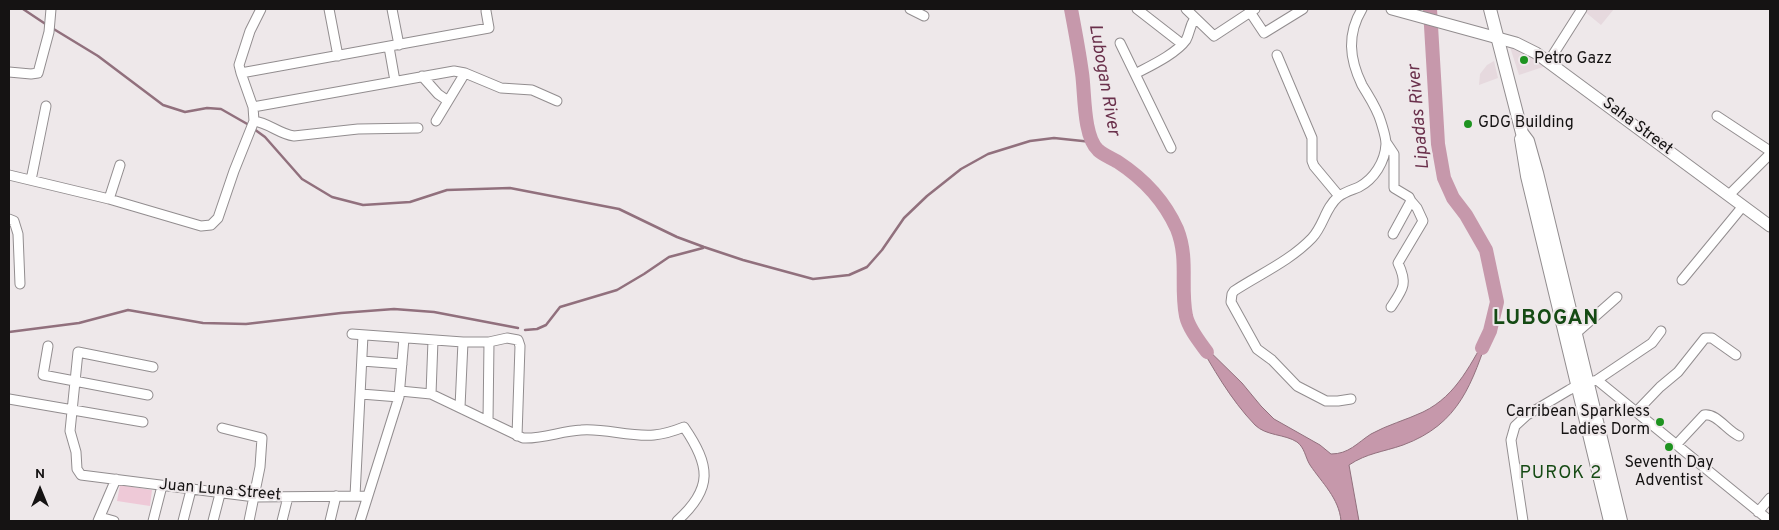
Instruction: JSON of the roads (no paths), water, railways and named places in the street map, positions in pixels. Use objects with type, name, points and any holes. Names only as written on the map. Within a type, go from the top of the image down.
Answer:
[{"type":"main road","points":[[1490,9],[1522,133],[1521,142],[1527,176],[1587,383],[1610,521]]},
{"type":"main road","points":[[1522,133],[1528,141],[1537,173],[1621,521]]},
{"type":"street","points":[[9,72],[38,73],[49,32],[51,9]]},
{"type":"street","points":[[9,175],[109,199],[202,226],[211,225],[218,218],[254,121],[253,107],[240,73],[240,60],[261,9]]},
{"type":"street","points":[[328,9],[338,56]]},
{"type":"street","points":[[392,9],[399,45]]},
{"type":"street","points":[[910,9],[924,16]]},
{"type":"street","points":[[1137,9],[1182,44]]},
{"type":"street","points":[[1186,9],[1214,36],[1252,10],[1264,34],[1303,9]]},
{"type":"street","points":[[1362,9],[1356,18],[1351,35],[1352,56],[1361,83],[1378,113],[1386,142],[1394,154],[1394,188],[1409,197],[1423,221],[1398,263],[1403,274],[1404,288],[1391,307]]},
{"type":"street","name":"Saha Street","points":[[1392,9],[1524,46],[1549,61],[1770,226]]},
{"type":"street","points":[[1549,61],[1582,9]]},
{"type":"street","points":[[240,73],[489,28],[486,11]]},
{"type":"street","points":[[1135,74],[1159,61],[1182,44],[1195,18]]},
{"type":"street","points":[[1120,43],[1171,148]]},
{"type":"street","points":[[389,47],[394,81]]},
{"type":"street","points":[[1277,55],[1312,138],[1312,162],[1339,196]]},
{"type":"street","points":[[253,107],[422,76],[454,72],[465,73],[501,88],[526,89],[557,101]]},
{"type":"street","points":[[436,121],[465,73]]},
{"type":"street","points":[[422,76],[438,94],[448,101]]},
{"type":"street","points":[[31,180],[46,106]]},
{"type":"street","points":[[1717,116],[1770,153],[1729,195]]},
{"type":"street","points":[[254,121],[263,122],[287,135],[294,136],[358,129],[418,128]]},
{"type":"street","points":[[1351,399],[1326,400],[1297,386],[1272,360],[1257,349],[1231,298],[1234,292],[1292,256],[1305,245],[1317,232],[1329,207],[1339,196],[1371,179],[1384,158],[1386,142]]},
{"type":"street","points":[[109,199],[120,165]]},
{"type":"street","points":[[1392,234],[1411,201]]},
{"type":"street","points":[[1682,280],[1743,206]]},
{"type":"street","points":[[9,219],[14,221],[18,230],[20,284]]},
{"type":"street","points":[[1575,334],[1617,297]]},
{"type":"street","points":[[1524,521],[1511,440],[1515,426],[1527,415],[1587,383],[1652,343],[1661,332]]},
{"type":"street","points":[[352,334],[463,342],[489,342],[513,338],[519,342],[518,436]]},
{"type":"street","points":[[355,496],[363,335]]},
{"type":"street","points":[[360,521],[399,394],[404,338]]},
{"type":"street","points":[[1636,412],[1660,387],[1678,372],[1705,338],[1712,338],[1736,355]]},
{"type":"street","points":[[430,394],[433,340]]},
{"type":"street","points":[[460,407],[463,342]]},
{"type":"street","points":[[488,421],[489,342]]},
{"type":"street","points":[[48,346],[43,375],[148,395]]},
{"type":"street","points":[[72,410],[78,352],[153,367]]},
{"type":"street","points":[[362,362],[402,364]]},
{"type":"street","points":[[1587,383],[1636,412],[1770,521]]},
{"type":"street","points":[[360,394],[430,394],[518,436],[534,438],[579,430],[653,435],[664,434],[684,427],[700,454],[704,471],[704,482],[700,494],[691,507],[677,521]]},
{"type":"street","points":[[9,399],[143,422]]},
{"type":"street","name":"Juan Luna Street","points":[[72,410],[70,432],[76,452],[77,470],[81,475],[255,497],[367,496]]},
{"type":"street","points":[[1676,445],[1704,415],[1713,416],[1732,433],[1739,436]]},
{"type":"street","points":[[222,428],[262,438],[260,467],[249,521]]},
{"type":"street","points":[[114,521],[99,519],[116,479]]},
{"type":"street","points":[[153,521],[162,486]]},
{"type":"street","points":[[183,521],[191,490]]},
{"type":"street","points":[[213,521],[220,494]]},
{"type":"street","points":[[330,521],[336,496]]},
{"type":"street","points":[[282,521],[288,497]]},
{"type":"street","points":[[1758,512],[1770,498]]},
{"type":"waterway","points":[[23,9],[47,25]]},
{"type":"waterway","name":"Lubogan River","points":[[1071,9],[1081,65],[1085,114],[1093,143],[1098,150],[1145,183],[1172,218],[1181,240],[1183,251],[1184,305],[1187,321],[1207,352]]},
{"type":"waterway","name":"Lipadas River","points":[[1430,9],[1438,144],[1444,178],[1453,198],[1466,215],[1486,250],[1497,302],[1490,331],[1482,348]]},
{"type":"waterway","points":[[52,28],[98,56],[163,105],[185,112],[207,108],[221,109],[249,125]]},
{"type":"waterway","points":[[254,129],[265,137],[302,179],[332,197],[363,205],[410,202],[447,190],[510,188],[619,209],[677,237],[704,247],[813,279],[849,275],[867,267],[882,250],[904,218],[927,196],[961,169],[988,154],[1030,141],[1054,138],[1092,142]]},
{"type":"waterway","points":[[525,330],[537,329],[546,325],[560,307],[617,290],[669,257],[703,248]]},
{"type":"waterway","points":[[9,332],[79,323],[128,310],[203,323],[246,324],[394,309],[434,312],[518,328]]},
{"type":"place","name":"Petro Gazz","points":[[1524,60]]},
{"type":"place","name":"GDG Building","points":[[1468,124]]},
{"type":"place","name":"Carribean Sparkless Ladies Dorm","points":[[1660,422]]},
{"type":"place","name":"Seventh Day Adventist","points":[[1669,447]]},
{"type":"district","name":"LUBOGAN","points":[[1546,320]]},
{"type":"district","name":"PUROK 2","points":[[1561,474]]}]
